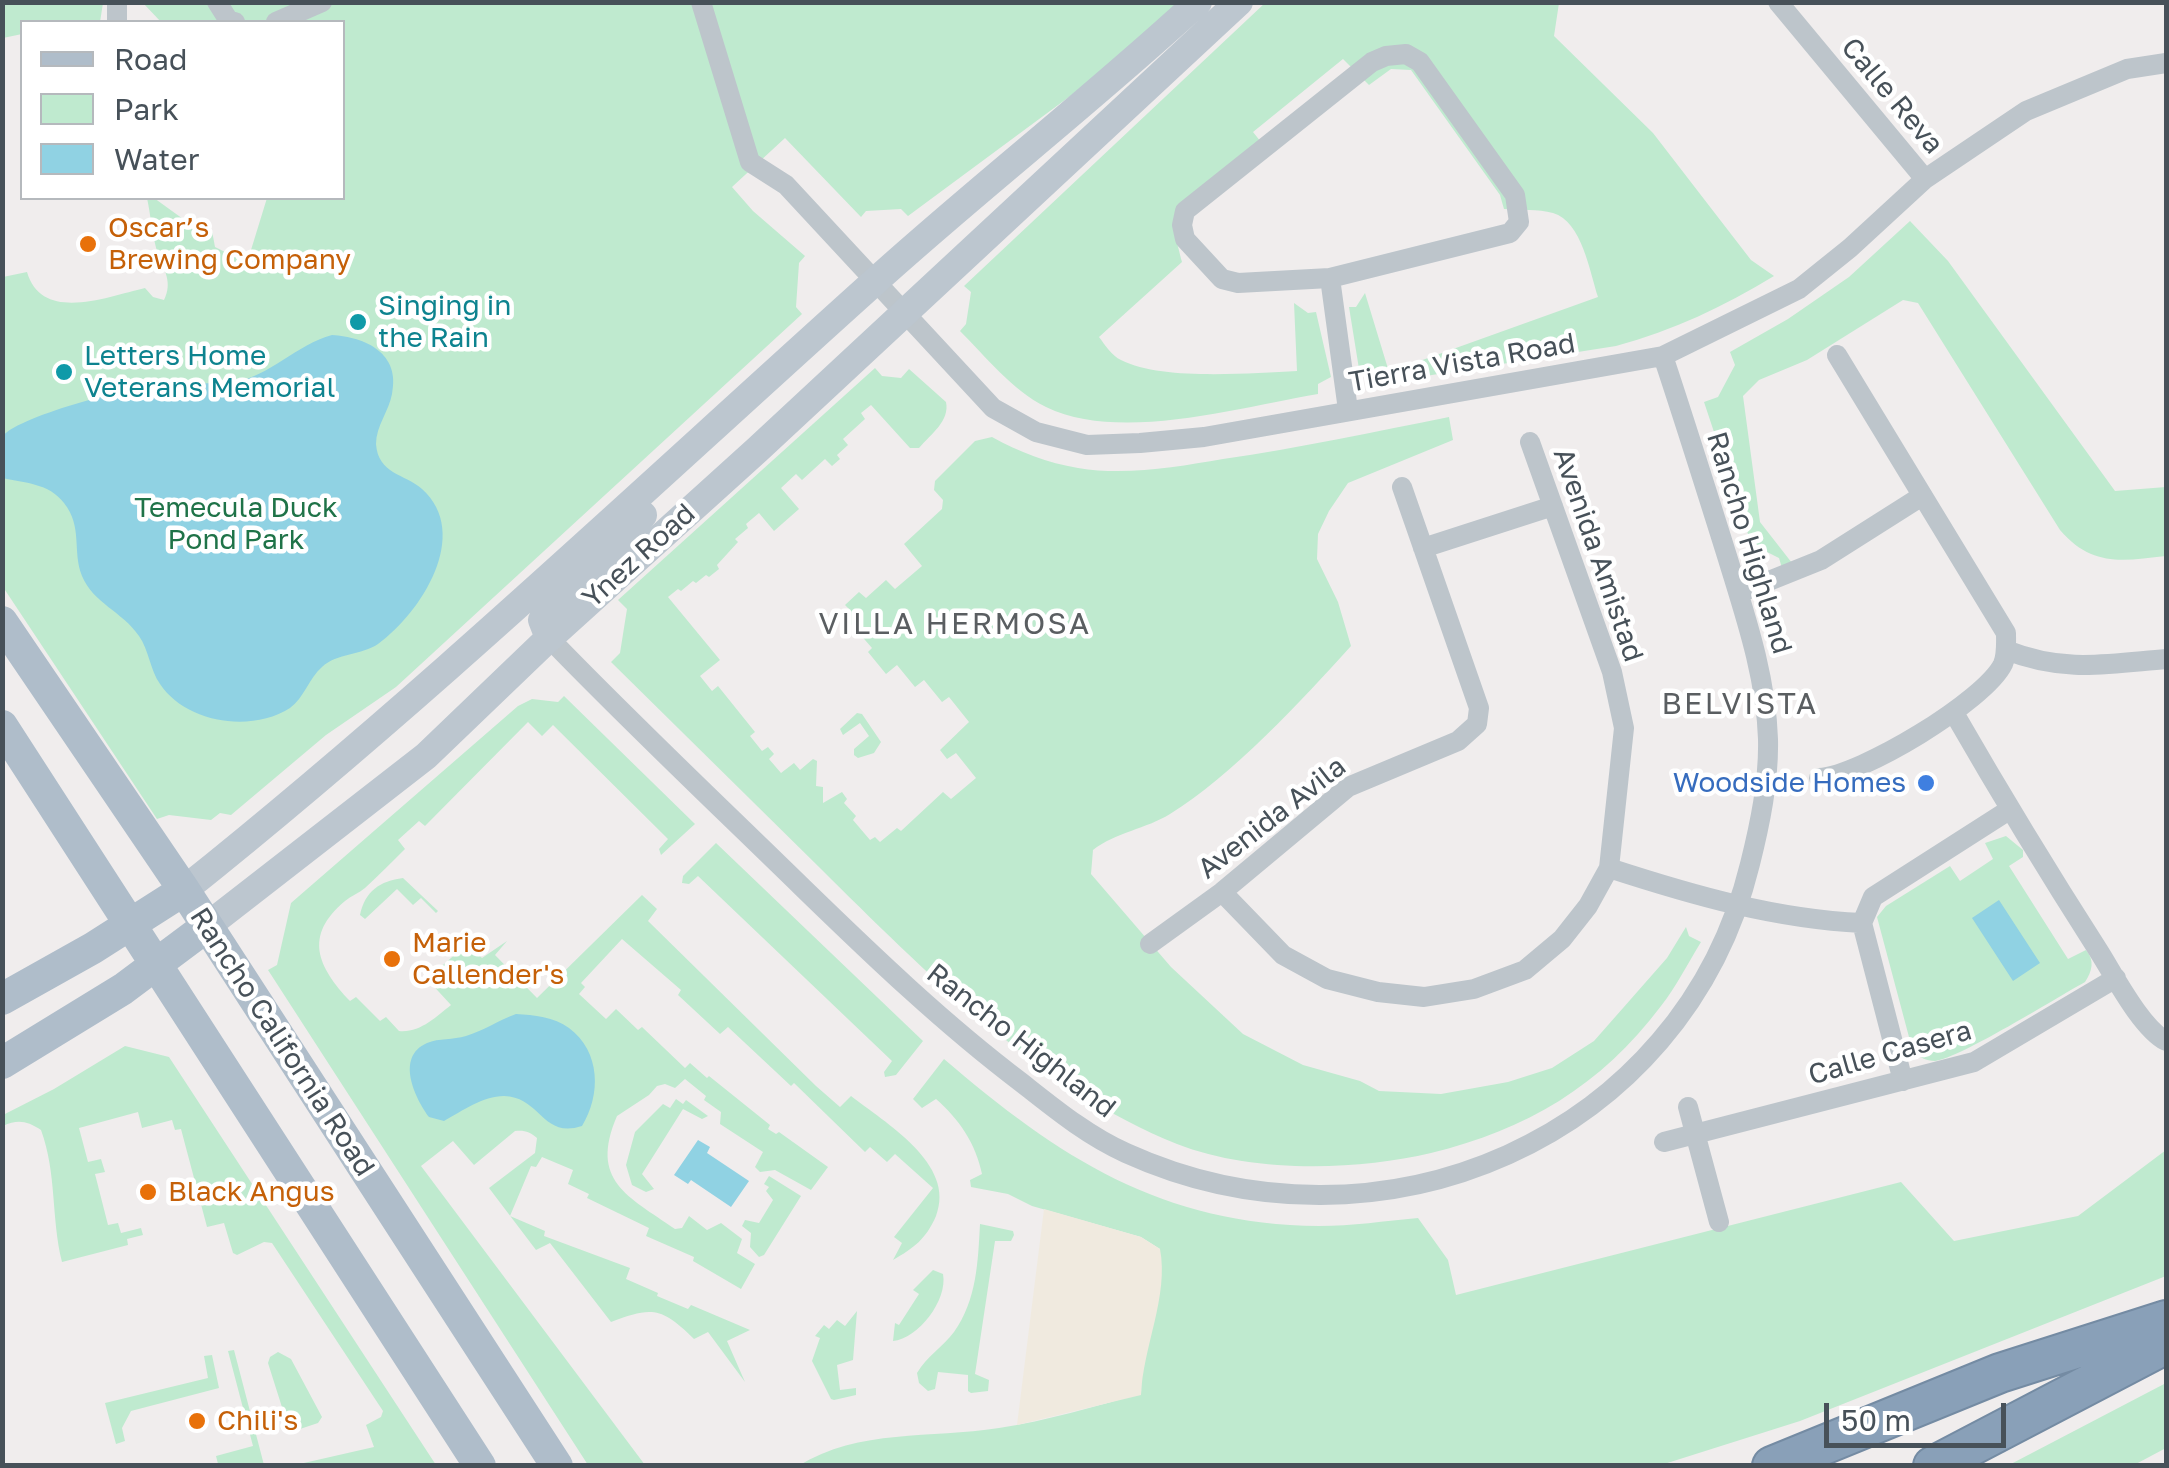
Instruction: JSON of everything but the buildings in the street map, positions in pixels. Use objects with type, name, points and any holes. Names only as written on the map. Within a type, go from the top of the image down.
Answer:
[{"type":"highway","points":[[1772,1466],[2000,1373],[2166,1320]]},
{"type":"highway","points":[[1933,1466],[2166,1344]]},
{"type":"main road","name":"Ynez Road","points":[[2,999],[184,890],[349,756],[876,280],[1198,2]]},
{"type":"main road","name":"Ynez Road","points":[[2,1063],[123,989],[426,756],[1238,2]]},
{"type":"main road","points":[[549,638],[542,620],[558,595],[660,499],[677,459]]},
{"type":"main road","name":"Rancho California Road","points":[[2,622],[184,890],[557,1466]]},
{"type":"main road","points":[[2,726],[480,1466]]},
{"type":"street","points":[[281,20],[322,2]]},
{"type":"street","name":"Tierra Vista Road","points":[[701,2],[750,162],[786,184],[993,408],[1036,432],[1087,445],[1204,437],[1663,356],[1800,289],[1925,179],[2026,112],[2127,69],[2166,63]]},
{"type":"street","name":"Calle Reva","points":[[1778,2],[1925,179]]},
{"type":"street","points":[[1406,54],[1420,62],[1515,194],[1519,222],[1510,233],[1330,278],[1238,283],[1222,279],[1185,239],[1185,211],[1372,62],[1406,54]]},
{"type":"street","points":[[1330,278],[1348,410]]},
{"type":"street","name":"Rancho Highland","points":[[549,638],[638,729],[954,1030],[1073,1123],[1123,1152],[1194,1179],[1288,1193],[1385,1192],[1464,1174],[1534,1144],[1630,1077],[1660,1042],[1708,972],[1739,906],[1760,822],[1768,741],[1758,660],[1663,356]]},
{"type":"street","points":[[1820,778],[1848,774],[1954,713],[2002,666],[2006,650],[2006,633],[1837,356]]},
{"type":"street","name":"Avenida Amistad","points":[[1222,892],[1283,955],[1327,978],[1378,992],[1424,996],[1474,989],[1526,970],[1562,940],[1588,906],[1609,868],[1624,728],[1612,672],[1530,442]]},
{"type":"street","name":"Avenida Avila","points":[[1150,944],[1222,892],[1348,787],[1458,741],[1477,724],[1479,708],[1402,487]]},
{"type":"street","points":[[1739,594],[1821,560],[1922,496]]},
{"type":"street","points":[[1423,548],[1553,506]]},
{"type":"street","points":[[2006,650],[2068,667],[2166,659]]},
{"type":"street","points":[[1954,713],[2116,978],[2154,1033],[2166,1041]]},
{"type":"street","points":[[1903,1081],[1862,923],[1872,897],[2010,810]]},
{"type":"street","points":[[1609,868],[1739,906],[1811,921],[1862,923]]},
{"type":"street","name":"Calle Casera","points":[[1664,1142],[1986,1056],[2116,978]]},
{"type":"street","points":[[1688,1107],[1719,1222]]},
{"type":"green space","points":[[3,2],[103,3],[100,20],[20,20],[20,34],[3,38]]},
{"type":"green space","name":"Temecula Duck Pond Park","points":[[143,3],[1182,3],[1123,57],[908,216],[901,209],[866,211],[861,217],[785,138],[732,187],[753,211],[805,256],[799,263],[796,307],[802,314],[396,687],[326,735],[231,815],[220,813],[211,820],[169,815],[157,819],[3,587],[3,277],[27,272],[35,288],[47,298],[61,302],[96,300],[145,288],[153,297],[164,300],[168,282],[156,247],[147,200],[157,200],[190,224],[207,226],[215,247],[247,263],[266,200],[345,200],[345,20],[159,20]]},
{"type":"green space","points":[[1265,3],[1559,3],[1554,36],[1653,133],[1751,260],[1774,276],[1698,317],[1616,346],[1381,383],[1379,376],[1368,368],[1359,369],[1349,307],[1356,307],[1365,293],[1389,372],[1598,297],[1583,249],[1571,226],[1553,213],[1504,209],[1500,195],[1411,70],[1391,69],[1369,85],[1343,59],[1253,132],[1261,142],[1177,206],[1175,227],[1182,262],[1099,337],[1118,358],[1159,371],[1297,371],[1294,303],[1308,313],[1316,312],[1331,377],[1318,384],[1318,394],[1144,422],[1076,417],[1046,407],[1000,373],[960,331],[966,324],[971,292],[964,286]]},
{"type":"green space","points":[[1910,221],[1948,261],[2115,491],[2166,487],[2166,556],[2108,559],[2072,542],[2060,530],[1918,303],[1903,300],[1807,360],[1759,380],[1743,396],[1760,522],[1792,563],[1782,568],[1779,558],[1765,551],[1755,555],[1704,402],[1718,397],[1735,365],[1730,352],[1788,319],[1849,277]]},
{"type":"green space","points":[[875,368],[882,376],[901,378],[909,369],[946,402],[945,415],[934,432],[919,448],[910,448],[871,405],[861,413],[865,419],[843,439],[848,445],[837,455],[840,459],[832,466],[825,459],[802,480],[796,474],[781,488],[799,509],[774,531],[759,513],[735,539],[738,542],[717,565],[719,569],[668,597],[720,660],[700,676],[712,691],[718,686],[755,732],[750,736],[762,751],[768,747],[774,754],[769,759],[781,773],[794,763],[800,770],[813,759],[817,761],[816,786],[823,787],[823,803],[842,792],[847,799],[844,803],[856,816],[853,820],[870,840],[875,837],[880,842],[897,828],[901,831],[943,792],[951,799],[976,778],[956,753],[947,759],[940,750],[969,722],[949,697],[942,702],[924,680],[915,687],[897,665],[886,674],[868,652],[872,648],[844,616],[850,610],[845,605],[859,592],[866,598],[886,580],[895,589],[922,566],[904,544],[942,509],[943,500],[934,490],[935,481],[975,441],[992,437],[1034,456],[1078,468],[1133,471],[1280,450],[1449,417],[1453,440],[1348,483],[1318,534],[1317,559],[1338,602],[1351,646],[1289,713],[1217,780],[1170,814],[1093,850],[1091,874],[1171,967],[1243,1034],[1303,1065],[1360,1081],[1379,1091],[1441,1094],[1508,1082],[1552,1068],[1594,1041],[1667,958],[1686,927],[1689,936],[1701,942],[1666,999],[1638,1034],[1587,1082],[1499,1132],[1401,1159],[1337,1166],[1270,1164],[1206,1153],[1127,1121],[1032,1060],[943,986],[611,662],[620,653],[627,609],[618,600]]},
{"type":"green space","points":[[564,696],[695,824],[661,855],[659,849],[668,839],[553,725],[542,736],[528,722],[425,826],[419,821],[398,840],[405,849],[332,914],[320,939],[320,951],[323,964],[339,988],[350,1001],[356,997],[380,1021],[386,1017],[399,1031],[414,1029],[451,1005],[427,979],[467,944],[482,958],[507,941],[495,955],[537,998],[642,895],[657,909],[648,921],[816,1086],[840,1107],[851,1096],[914,1146],[936,1179],[940,1197],[936,1216],[924,1237],[893,1260],[902,1243],[894,1237],[933,1188],[895,1154],[887,1162],[870,1147],[865,1152],[794,1083],[791,1086],[728,1027],[720,1034],[678,995],[681,990],[622,939],[581,983],[585,987],[579,994],[606,1019],[616,1009],[638,1030],[642,1027],[685,1068],[690,1063],[709,1076],[770,1125],[768,1129],[779,1132],[828,1167],[811,1190],[775,1170],[760,1172],[755,1167],[763,1152],[720,1124],[721,1112],[685,1079],[675,1088],[657,1086],[617,1116],[608,1156],[611,1172],[629,1196],[675,1229],[682,1228],[689,1216],[707,1230],[721,1223],[742,1239],[737,1253],[755,1264],[741,1289],[693,1261],[694,1257],[646,1236],[649,1228],[587,1198],[589,1194],[568,1184],[573,1170],[542,1157],[536,1167],[531,1166],[510,1216],[489,1188],[535,1153],[537,1138],[532,1134],[515,1131],[474,1165],[453,1141],[421,1166],[645,1465],[588,1465],[268,970],[277,965],[291,903],[518,706],[532,699],[558,702]]},
{"type":"green space","points":[[857,713],[862,714],[881,742],[874,753],[858,758],[854,749],[869,736],[860,723],[843,735],[840,729]]},
{"type":"green space","points":[[2006,836],[2023,850],[2023,857],[2009,866],[2068,959],[2086,950],[2089,954],[2089,974],[2085,982],[1986,1039],[1935,1061],[1926,1059],[1913,1052],[1877,917],[1886,906],[1950,866],[1960,881],[1993,859],[1985,843]]},
{"type":"green space","points":[[716,843],[923,1041],[896,1075],[885,1077],[892,1061],[698,876],[689,884],[682,883],[683,876]]},
{"type":"green space","points":[[403,878],[436,913],[421,898],[413,905],[397,889],[365,919],[360,915],[375,889]]},
{"type":"green space","points":[[125,1046],[169,1057],[436,1465],[295,1465],[374,1447],[366,1425],[381,1417],[383,1411],[272,1243],[264,1242],[237,1255],[224,1223],[207,1227],[181,1129],[175,1130],[172,1120],[142,1128],[138,1112],[79,1128],[88,1162],[101,1159],[105,1172],[95,1174],[108,1225],[118,1223],[121,1233],[141,1228],[143,1235],[127,1239],[128,1245],[62,1262],[41,1130],[22,1122],[3,1126],[3,1115]]},
{"type":"green space","points":[[944,1059],[1071,1155],[1161,1199],[1262,1223],[1331,1226],[1418,1218],[1448,1260],[1456,1295],[1901,1182],[1954,1241],[2078,1216],[2166,1150],[2166,1276],[1800,1421],[1661,1465],[798,1466],[822,1454],[871,1440],[1017,1425],[1141,1394],[1142,1367],[1156,1309],[1160,1249],[1141,1237],[1032,1206],[1008,1194],[971,1187],[970,1180],[982,1174],[965,1133],[936,1099],[922,1108],[913,1099]]},
{"type":"green space","points":[[676,1099],[683,1104],[686,1100],[708,1116],[702,1119],[683,1109],[642,1174],[654,1189],[646,1192],[632,1185],[626,1165],[635,1132],[663,1104],[670,1108]]},
{"type":"green space","points":[[769,1176],[801,1196],[759,1257],[750,1247],[751,1233],[742,1226],[745,1220],[759,1223],[773,1200],[764,1184]]},
{"type":"green space","points":[[510,1216],[545,1231],[544,1236],[630,1268],[626,1279],[658,1293],[657,1296],[688,1309],[691,1305],[750,1330],[727,1341],[745,1382],[708,1332],[694,1339],[673,1320],[655,1312],[611,1322],[550,1243],[536,1250]]},
{"type":"green space","points":[[980,1224],[1013,1231],[1014,1235],[1011,1241],[995,1241],[975,1374],[989,1380],[988,1391],[971,1393],[968,1375],[938,1372],[935,1389],[928,1391],[919,1383],[917,1373],[962,1320],[975,1280]]},
{"type":"green space","points":[[933,1270],[943,1274],[936,1306],[921,1326],[893,1341],[895,1323],[899,1325],[919,1294],[913,1290]]},
{"type":"green space","points":[[857,1311],[853,1360],[837,1365],[840,1390],[856,1388],[856,1395],[834,1400],[812,1361],[820,1338],[815,1336],[824,1325],[829,1329],[837,1320],[845,1326]]},
{"type":"green space","points":[[234,1350],[264,1465],[212,1465],[218,1464],[216,1456],[253,1446],[228,1351]]},
{"type":"green space","points":[[278,1352],[291,1359],[322,1417],[318,1423],[297,1430],[287,1423],[268,1363]]},
{"type":"green space","points":[[212,1355],[219,1388],[131,1411],[122,1428],[125,1441],[116,1444],[105,1403],[208,1378],[204,1356]]},
{"type":"green space","points":[[2166,1383],[2166,1448],[2134,1465],[2009,1465]]},
{"type":"sand","points":[[1044,1209],[1141,1237],[1160,1249],[1161,1285],[1141,1395],[1017,1425]]},
{"type":"water","points":[[332,335],[368,344],[386,358],[391,368],[392,394],[377,437],[378,454],[387,467],[422,489],[436,507],[442,528],[435,572],[410,613],[394,630],[372,648],[328,662],[290,708],[274,716],[239,722],[202,715],[171,697],[160,684],[139,636],[87,585],[79,567],[73,521],[64,503],[44,488],[3,478],[3,436],[56,410],[135,388],[172,382],[218,384],[247,379]]},
{"type":"water","points":[[1999,900],[2040,963],[2013,981],[1972,918]]},
{"type":"water","points":[[516,1014],[563,1024],[587,1049],[595,1088],[582,1126],[558,1127],[526,1103],[504,1096],[481,1101],[444,1121],[429,1117],[411,1078],[412,1058],[417,1049],[432,1041],[472,1034]]},
{"type":"water","points":[[698,1140],[710,1147],[707,1153],[749,1181],[731,1207],[691,1180],[688,1184],[674,1175]]},
{"type":"place","name":"Oscar’s Brewing Company","points":[[88,244]]},
{"type":"place","name":"Singing in the Rain","points":[[358,322]]},
{"type":"place","name":"Letters Home Veterans Memorial","points":[[64,372]]},
{"type":"place","name":"Woodside Homes","points":[[1926,783]]},
{"type":"place","name":"Marie Callender's","points":[[392,959]]},
{"type":"place","name":"Black Angus","points":[[148,1192]]},
{"type":"place","name":"Chili's","points":[[197,1421]]},
{"type":"district","name":"VILLA HERMOSA","points":[[955,624]]},
{"type":"district","name":"BELVISTA","points":[[1740,704]]}]
